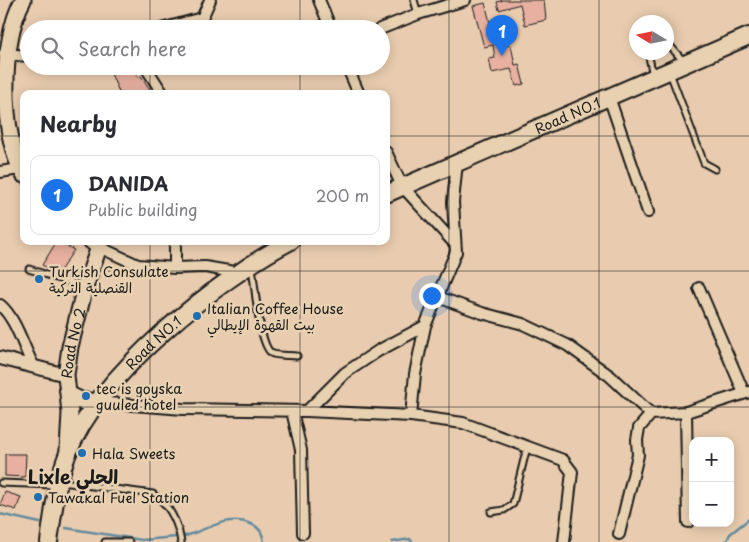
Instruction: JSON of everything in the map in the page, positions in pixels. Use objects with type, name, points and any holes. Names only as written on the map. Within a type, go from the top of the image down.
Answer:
[{"type":"highway","name":"Road NO.1","points":[[390,192],[749,36]]},
{"type":"highway","name":"Road NO.1","points":[[49,542],[68,452],[96,402],[138,356],[214,289],[284,245]]},
{"type":"highway","points":[[69,395],[81,400],[96,402]]},
{"type":"main road","points":[[20,167],[7,132],[2,78],[4,54],[18,8],[23,0]]},
{"type":"main road","name":"Road No 2","points":[[68,452],[69,395],[66,375],[70,347],[95,245]]},
{"type":"street","points":[[195,20],[202,18],[210,0]]},
{"type":"street","points":[[319,0],[327,20]]},
{"type":"street","points":[[390,25],[418,14],[465,0]]},
{"type":"street","points":[[4,54],[20,55]]},
{"type":"street","points":[[151,75],[160,90]]},
{"type":"street","points":[[351,75],[357,90]]},
{"type":"street","points":[[609,96],[648,212]]},
{"type":"street","points":[[390,160],[402,186],[456,244]]},
{"type":"street","points":[[411,416],[415,374],[425,326],[454,262],[456,244],[454,202],[457,162]]},
{"type":"street","points":[[0,172],[20,172]]},
{"type":"street","points":[[97,245],[138,264],[175,268],[246,269]]},
{"type":"street","points":[[175,245],[175,268]]},
{"type":"street","points":[[619,534],[638,455],[637,440],[639,428],[652,414],[686,412],[746,393],[698,288]]},
{"type":"street","points":[[438,297],[482,313],[523,324],[568,346],[610,376],[652,414]]},
{"type":"street","points":[[0,306],[15,324],[23,347],[34,367]]},
{"type":"street","points":[[306,411],[345,373],[378,351],[425,326]]},
{"type":"street","points":[[0,359],[66,375]]},
{"type":"street","points":[[96,402],[183,409],[306,411],[411,416],[463,423],[563,460],[572,472],[564,542]]},
{"type":"street","points":[[292,411],[301,450],[303,533]]},
{"type":"street","points":[[686,412],[688,522]]},
{"type":"lane","points":[[414,0],[418,14]]},
{"type":"lane","points":[[674,51],[685,64]]},
{"type":"lane","points":[[650,60],[654,76]]},
{"type":"lane","points":[[669,70],[704,163],[716,169]]},
{"type":"lane","points":[[29,269],[85,287]]},
{"type":"lane","points":[[246,269],[262,338],[268,350],[273,354],[297,356]]},
{"type":"lane","points":[[490,512],[504,510],[513,504],[528,447]]},
{"type":"lane","points":[[1,483],[60,484],[153,494],[165,502],[179,528],[181,542]]},
{"type":"lane","points":[[105,542],[129,542]]},
{"type":"building","points":[[503,0],[544,0],[546,20],[525,25],[520,4],[499,10],[497,2]]},
{"type":"building","points":[[485,3],[493,34],[501,32],[504,46],[511,45],[515,65],[519,64],[524,84],[516,86],[511,69],[492,73],[489,59],[495,58],[493,45],[484,47],[473,6]]},
{"type":"building","points":[[112,75],[141,76],[150,90],[118,90]]},
{"type":"building","points":[[54,245],[65,245],[74,250],[58,274],[42,265]]},
{"type":"building","points":[[5,454],[26,454],[25,477],[5,476]]},
{"type":"building","points":[[5,492],[21,497],[16,510],[0,505]]},
{"type":"waterway","points":[[0,514],[40,523]]},
{"type":"waterway","points":[[726,542],[730,534],[749,519]]},
{"type":"waterway","points":[[185,536],[217,524],[242,521],[254,525],[262,533],[264,542]]},
{"type":"waterway","points":[[66,528],[142,540],[176,537]]},
{"type":"waterway","points":[[392,542],[410,539],[412,542]]},
{"type":"place","name":"DANIDA","points":[[502,56]]},
{"type":"place","name":"Turkish Consulate القنصلية التركية","points":[[39,279]]},
{"type":"place","name":"Italian Coffee House بيت القهوة الإيطالي","points":[[197,316]]},
{"type":"place","name":"tec is goyska guuled hotel","points":[[86,396]]},
{"type":"place","name":"Hala Sweets","points":[[82,453]]},
{"type":"place","name":"Tawakal Fuel Station","points":[[38,497]]},
{"type":"district","name":"Lixle الحلي","points":[[73,476]]}]
